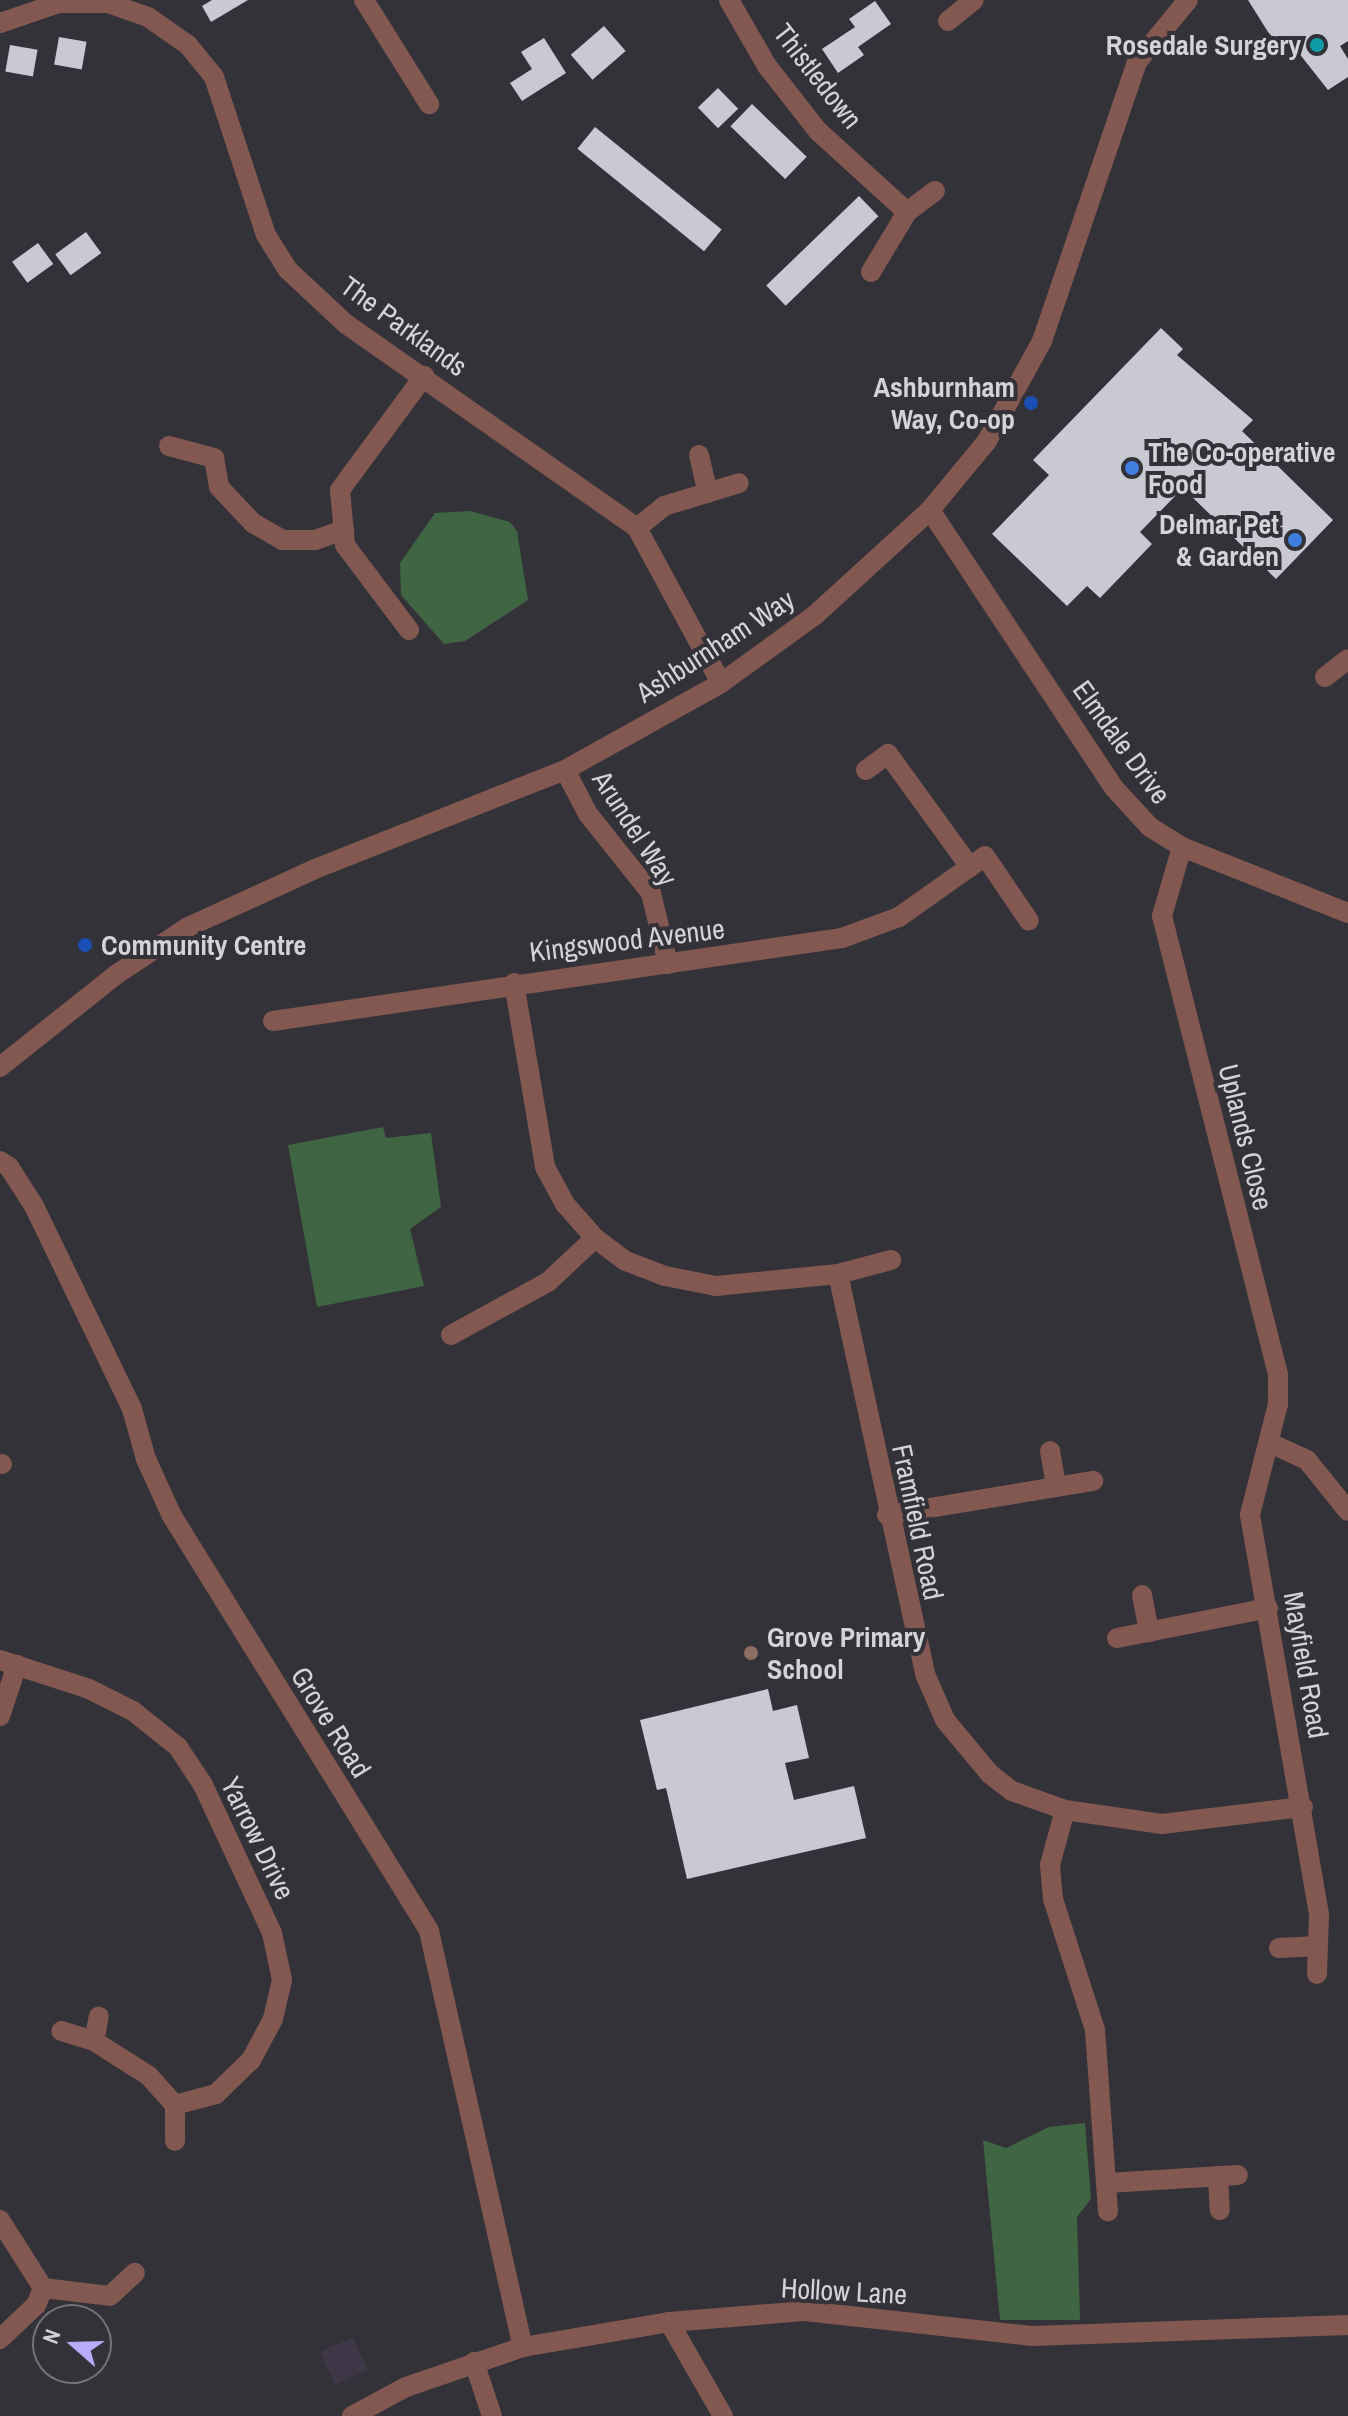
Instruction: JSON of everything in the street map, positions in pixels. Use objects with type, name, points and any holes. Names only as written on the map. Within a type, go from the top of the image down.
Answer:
[{"type":"street","points":[[364,0],[429,104]]},
{"type":"street","name":"Thistledown","points":[[729,0],[767,66],[818,131],[907,212]]},
{"type":"street","points":[[948,21],[974,0]]},
{"type":"street","name":"Ashburnham Way","points":[[0,1067],[117,974],[188,927],[315,869],[565,770],[721,683],[814,616],[930,510],[987,441],[1042,341],[1137,62],[1188,0]]},
{"type":"street","name":"The Parklands","points":[[0,23],[59,1],[108,3],[148,17],[188,45],[214,77],[266,235],[287,269],[346,324],[637,528],[721,683]]},
{"type":"street","points":[[871,272],[907,212],[935,191]]},
{"type":"street","points":[[409,630],[345,545],[340,490],[424,376]]},
{"type":"street","points":[[169,446],[214,458],[219,487],[253,523],[282,540],[315,540],[344,530]]},
{"type":"street","points":[[699,455],[708,493]]},
{"type":"street","points":[[637,528],[664,506],[739,483]]},
{"type":"street","name":"Elmdale Drive","points":[[930,510],[1114,788],[1150,827],[1182,847],[1348,913]]},
{"type":"street","points":[[1325,677],[1348,659]]},
{"type":"street","points":[[866,770],[888,754],[970,867],[985,856],[1029,921]]},
{"type":"street","name":"Arundel Way","points":[[565,770],[588,814],[651,893],[668,964]]},
{"type":"street","name":"Uplands Close","points":[[1182,847],[1162,916],[1278,1375],[1270,1443]]},
{"type":"street","name":"Kingswood Avenue","points":[[273,1021],[514,983],[842,938],[899,917],[970,867]]},
{"type":"street","points":[[514,983],[545,1167],[565,1204],[595,1238],[626,1261],[652,1271],[716,1286],[838,1274],[891,1260]]},
{"type":"street","name":"Grove Road","points":[[0,1161],[9,1167],[41,1220],[132,1409],[146,1459],[172,1516],[429,1931],[523,2347]]},
{"type":"street","points":[[451,1335],[548,1282],[595,1238]]},
{"type":"street","name":"Framfield Road","points":[[838,1274],[913,1633],[945,1720],[1012,1791],[1065,1810],[1162,1824],[1303,1807]]},
{"type":"street","points":[[1270,1443],[1307,1460],[1348,1511]]},
{"type":"street","name":"Mayfield Road","points":[[1270,1443],[1250,1515],[1303,1807],[1319,1916],[1317,1974]]},
{"type":"street","points":[[1050,1451],[1056,1486]]},
{"type":"street","points":[[887,1515],[1093,1481]]},
{"type":"street","points":[[1142,1595],[1149,1632]]},
{"type":"street","points":[[1117,1638],[1268,1608]]},
{"type":"street","points":[[0,1716],[8,1662]]},
{"type":"street","name":"Yarrow Drive","points":[[8,1662],[89,1689],[133,1711],[178,1747],[203,1785],[272,1933],[282,1980],[273,2019],[251,2060],[216,2094],[175,2105]]},
{"type":"street","points":[[1065,1810],[1050,1865],[1053,1899],[1095,2030],[1108,2212]]},
{"type":"street","points":[[1279,1948],[1318,1946]]},
{"type":"street","points":[[94,2041],[99,2016]]},
{"type":"street","points":[[61,2031],[94,2041],[149,2076],[175,2105],[175,2141]]},
{"type":"street","points":[[1108,2183],[1228,2176],[1220,2210]]},
{"type":"street","points":[[0,2220],[43,2288]]},
{"type":"street","points":[[43,2288],[110,2296],[135,2273]]},
{"type":"street","points":[[0,2339],[36,2305],[43,2288]]},
{"type":"street","name":"Hollow Lane","points":[[352,2416],[406,2387],[523,2347],[669,2322],[805,2311],[1032,2336],[1348,2325]]},
{"type":"street","points":[[669,2322],[723,2416]]},
{"type":"street","points":[[474,2362],[492,2416]]},
{"type":"shaded area","points":[[353,2337],[368,2370],[335,2385],[320,2352]]},
{"type":"green space","points":[[470,511],[510,522],[517,531],[528,600],[465,641],[444,644],[401,595],[400,563],[435,513]]},
{"type":"green space","points":[[383,1127],[386,1138],[431,1133],[441,1207],[410,1229],[424,1286],[317,1307],[288,1145]]},
{"type":"green space","points":[[1085,2123],[1091,2199],[1077,2217],[1080,2320],[1000,2320],[983,2140],[1006,2148],[1049,2127]]},
{"type":"building","points":[[212,0],[248,0],[211,22],[202,6]]},
{"type":"building","name":"Rosedale Surgery","points":[[1248,0],[1348,0],[1348,41],[1340,46],[1348,59],[1348,77],[1328,90],[1287,38],[1278,43],[1268,32]]},
{"type":"building","points":[[875,1],[891,24],[858,47],[864,55],[838,73],[822,49],[855,27],[849,19]]},
{"type":"building","points":[[604,26],[626,51],[592,80],[571,55]]},
{"type":"building","points":[[59,37],[87,42],[82,69],[54,65]]},
{"type":"building","points":[[544,38],[566,73],[522,101],[510,83],[532,69],[521,52]]},
{"type":"building","points":[[10,45],[38,50],[33,76],[5,72]]},
{"type":"building","points":[[718,88],[738,109],[718,128],[698,107]]},
{"type":"building","points":[[752,104],[807,157],[785,179],[730,126]]},
{"type":"building","points":[[595,127],[722,230],[704,251],[577,149]]},
{"type":"building","points":[[859,196],[878,216],[786,306],[766,286]]},
{"type":"building","points":[[86,232],[101,253],[71,275],[55,254]]},
{"type":"building","points":[[38,243],[53,264],[27,283],[12,262]]},
{"type":"building","name":"The Co-operative Food","points":[[1161,328],[1183,349],[1177,355],[1253,420],[1242,431],[1333,520],[1276,579],[1183,488],[1140,532],[1152,544],[1100,598],[1087,586],[1067,606],[992,534],[1049,475],[1033,460]]},
{"type":"building","points":[[768,1689],[773,1711],[797,1705],[809,1758],[785,1763],[794,1800],[854,1786],[866,1838],[687,1879],[666,1788],[657,1790],[640,1720]]},
{"type":"place","name":"Rosedale Surgery","points":[[1317,45]]},
{"type":"place","name":"Ashburnham Way, Co-op","points":[[1031,403]]},
{"type":"place","name":"The Co-operative Food","points":[[1132,468]]},
{"type":"place","name":"Delmar Pet & Garden","points":[[1295,540]]},
{"type":"place","name":"Community Centre","points":[[85,945]]},
{"type":"place","name":"Grove Primary School","points":[[751,1653]]}]
